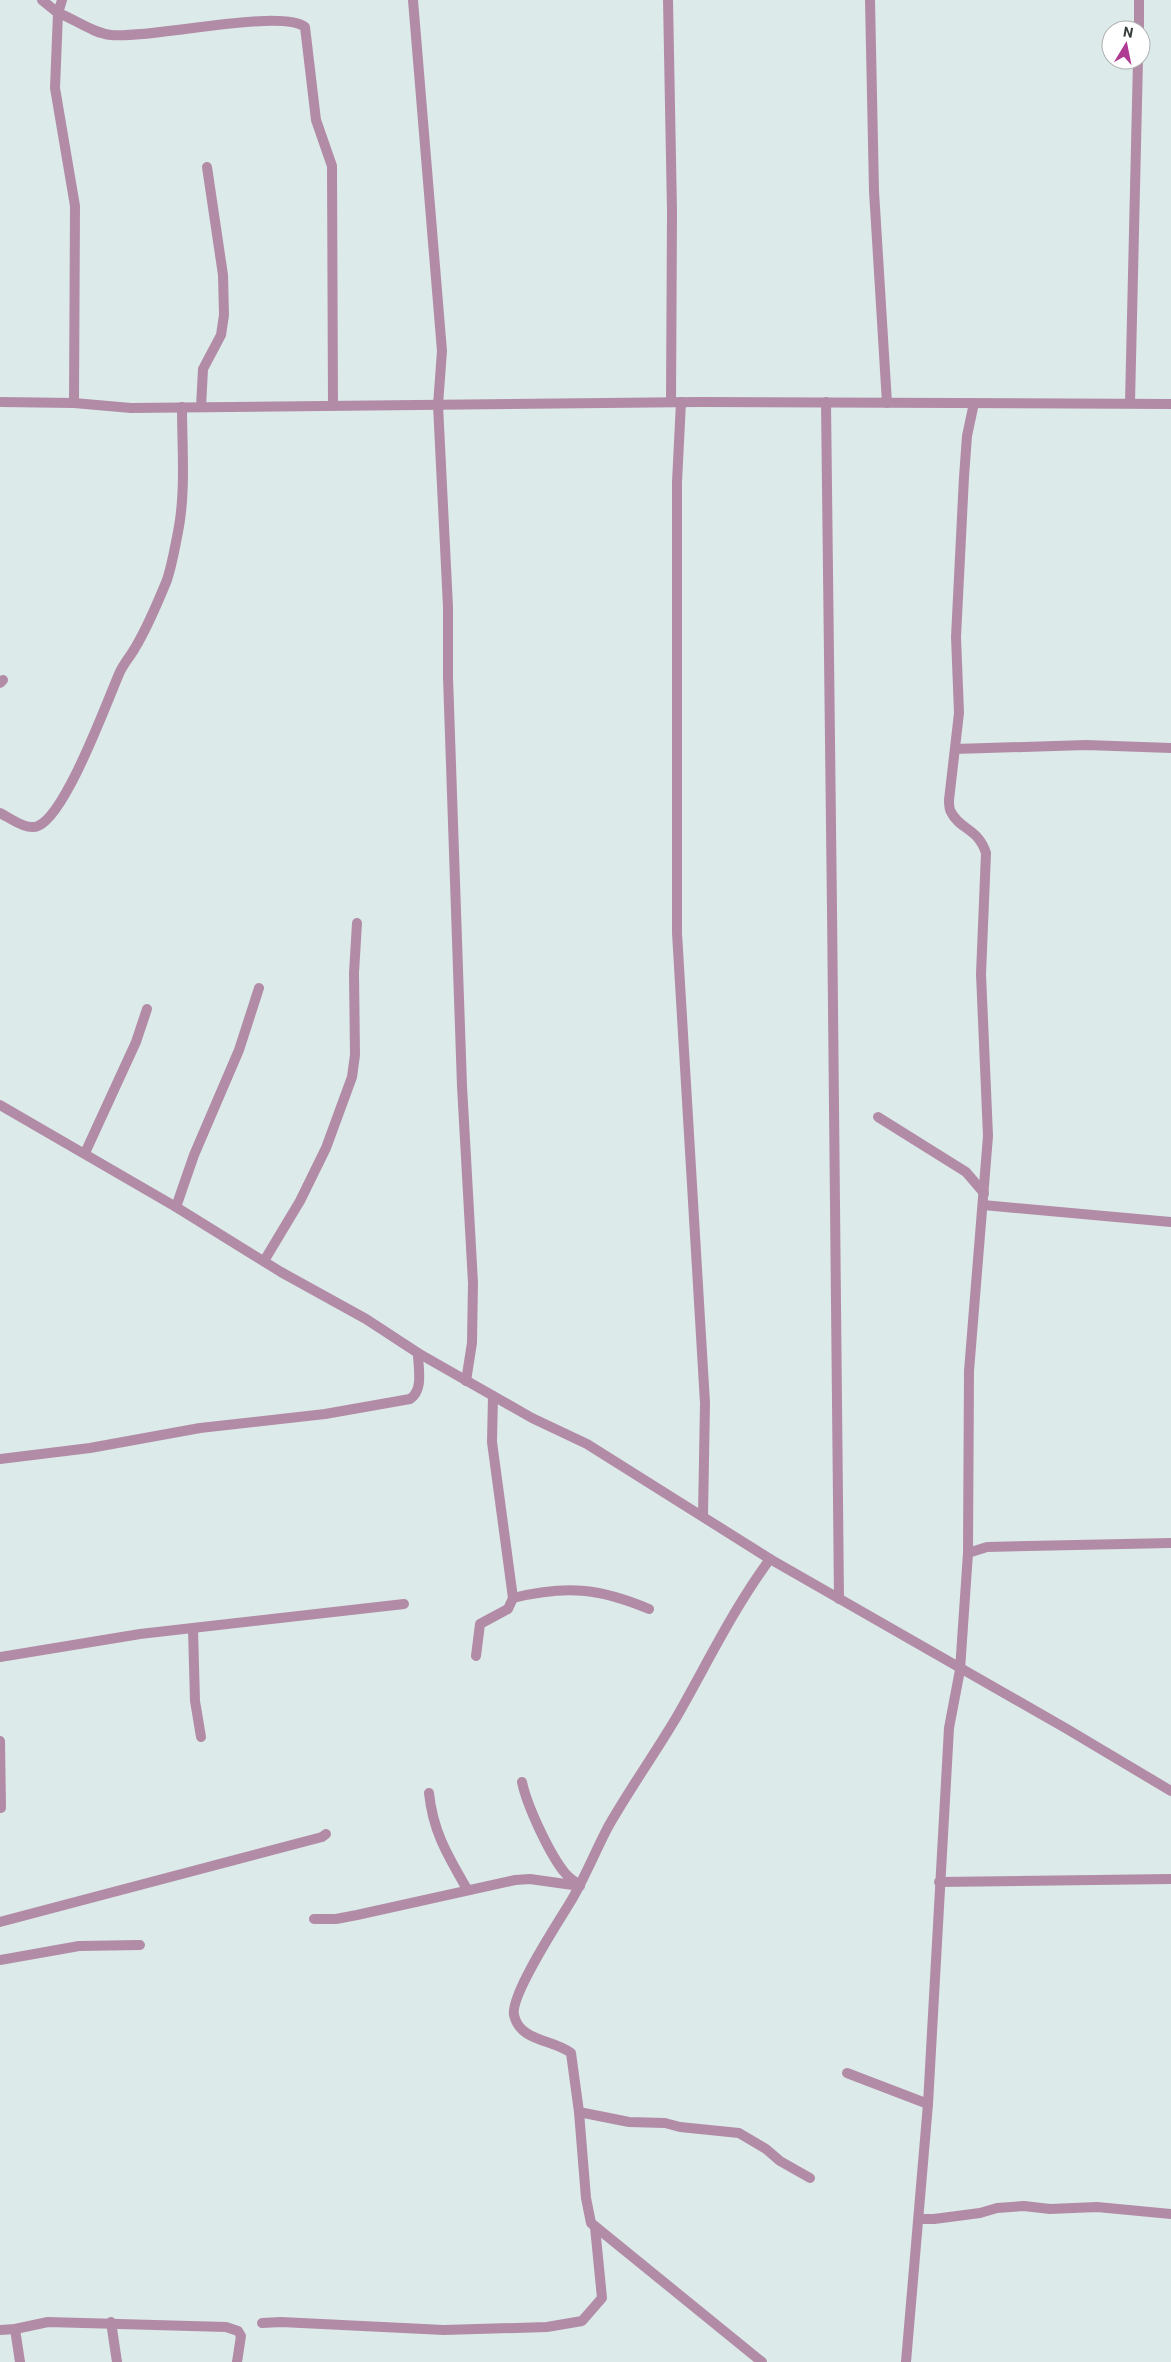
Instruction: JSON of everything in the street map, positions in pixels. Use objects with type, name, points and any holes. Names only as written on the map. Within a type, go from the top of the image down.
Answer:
[{"type":"street","points":[[42,0],[58,13],[108,35],[149,35],[264,20],[294,22],[305,27],[316,120],[332,166],[333,405]]},
{"type":"street","points":[[62,0],[58,13],[55,88],[75,206],[74,403]]},
{"type":"street","points":[[413,0],[442,351],[438,405],[448,607],[448,677],[462,1086],[473,1283],[472,1343],[466,1381]]},
{"type":"street","points":[[668,0],[677,482],[677,933],[705,1403],[703,1515]]},
{"type":"street","points":[[870,0],[874,192],[887,402]]},
{"type":"street","points":[[1138,20],[1139,0]]},
{"type":"street","points":[[1130,402],[1138,70]]},
{"type":"street","points":[[201,407],[202,369],[221,335],[224,315],[223,275],[212,213],[207,168]]},
{"type":"street","points":[[0,402],[74,403],[131,408],[676,402],[1130,402],[1171,404]]},
{"type":"street","points":[[826,402],[838,1367],[839,1598]]},
{"type":"street","points":[[906,2362],[928,2104],[937,1970],[949,1728],[960,1670],[968,1553],[969,1371],[988,1136],[981,974],[986,853],[982,842],[975,832],[951,812],[949,800],[959,713],[956,637],[964,477],[967,436],[974,403]]},
{"type":"street","points":[[0,813],[31,827],[38,826],[57,806],[80,765],[104,715],[120,673],[135,648],[163,588],[178,530],[182,482],[182,407]]},
{"type":"street","points":[[955,749],[1086,745],[1171,748]]},
{"type":"street","points":[[264,1262],[300,1201],[326,1148],[352,1077],[355,1055],[354,973],[357,923]]},
{"type":"street","points":[[176,1207],[194,1155],[239,1050],[259,988]]},
{"type":"street","points":[[85,1153],[136,1042],[147,1010]]},
{"type":"street","points":[[0,1105],[176,1207],[264,1262],[366,1319],[466,1381],[532,1418],[588,1444],[770,1559],[960,1670],[1067,1729],[1171,1791]]},
{"type":"street","points":[[878,1117],[966,1172],[984,1192]]},
{"type":"street","points":[[983,1205],[1171,1222]]},
{"type":"street","points":[[0,1458],[90,1448],[200,1428],[325,1414],[410,1399],[415,1396],[418,1390],[418,1353]]},
{"type":"street","points":[[476,1656],[480,1624],[508,1609],[512,1598],[492,1442],[493,1396]]},
{"type":"street","points":[[968,1553],[987,1547],[1171,1543]]},
{"type":"street","points":[[762,2362],[595,2227],[589,2218],[586,2198],[580,2112],[571,2053],[565,2048],[526,2033],[517,2021],[514,2006],[521,1988],[550,1934],[580,1886],[608,1827],[676,1718],[729,1621],[770,1559]]},
{"type":"street","points":[[512,1598],[539,1592],[582,1590],[607,1593],[649,1609]]},
{"type":"street","points":[[0,1658],[140,1634],[404,1604]]},
{"type":"street","points":[[193,1629],[195,1702],[201,1737]]},
{"type":"street","points":[[0,1741],[1,1808]]},
{"type":"street","points":[[522,1782],[528,1803],[553,1853],[566,1874],[580,1886]]},
{"type":"street","points":[[428,1792],[431,1816],[438,1836],[467,1889]]},
{"type":"street","points":[[0,1922],[322,1838],[326,1834]]},
{"type":"street","points":[[314,1919],[336,1919],[467,1889],[530,1879],[580,1886]]},
{"type":"street","points":[[940,1882],[1171,1879]]},
{"type":"street","points":[[0,1960],[79,1946],[140,1945]]},
{"type":"street","points":[[847,2073],[928,2104]]},
{"type":"street","points":[[580,2112],[629,2122],[665,2123],[680,2127],[739,2133],[766,2149],[780,2161],[810,2178]]},
{"type":"street","points":[[919,2218],[934,2219],[980,2213],[997,2208],[1024,2206],[1050,2209],[1097,2207],[1171,2214]]},
{"type":"street","points":[[262,2323],[281,2322],[444,2330],[547,2326],[582,2321],[602,2298],[595,2227]]},
{"type":"street","points":[[0,2330],[16,2329],[48,2322],[111,2322],[233,2328],[238,2330],[241,2336],[237,2362]]},
{"type":"street","points":[[111,2322],[117,2362]]},
{"type":"street","points":[[16,2329],[20,2362]]}]
